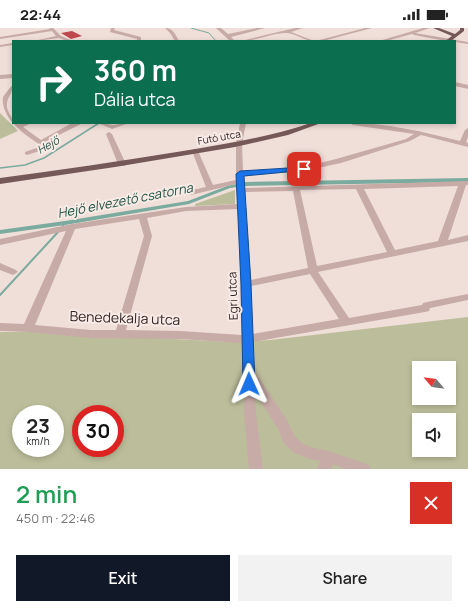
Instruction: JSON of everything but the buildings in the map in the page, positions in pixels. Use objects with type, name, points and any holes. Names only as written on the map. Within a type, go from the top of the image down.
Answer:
[{"type":"main road","points":[[435,28],[454,39]]},
{"type":"main road","points":[[454,39],[462,31],[462,28]]},
{"type":"main road","points":[[454,39],[468,31]]},
{"type":"main road","name":"Futó utca","points":[[0,181],[195,152],[288,133],[315,124]]},
{"type":"street","points":[[18,28],[21,35]]},
{"type":"street","points":[[113,28],[112,31],[139,38],[139,40]]},
{"type":"street","points":[[167,28],[172,32],[176,40]]},
{"type":"street","points":[[218,28],[232,40]]},
{"type":"street","points":[[227,36],[264,28]]},
{"type":"street","points":[[247,40],[301,28]]},
{"type":"street","points":[[322,40],[370,28]]},
{"type":"street","points":[[385,40],[428,28]]},
{"type":"street","points":[[0,38],[51,29],[59,37],[68,40]]},
{"type":"street","points":[[0,34],[8,33],[7,31]]},
{"type":"street","points":[[285,31],[309,40]]},
{"type":"street","points":[[411,33],[435,38],[454,39],[468,43]]},
{"type":"street","points":[[435,38],[441,34]]},
{"type":"street","points":[[42,40],[59,37]]},
{"type":"street","points":[[260,37],[268,40]]},
{"type":"street","points":[[0,46],[12,44]]},
{"type":"street","points":[[1,77],[12,76]]},
{"type":"street","points":[[456,84],[468,87]]},
{"type":"street","points":[[12,88],[3,102],[2,108],[5,115],[12,122]]},
{"type":"street","points":[[14,124],[47,146],[27,153]]},
{"type":"street","points":[[39,142],[49,139],[77,124]]},
{"type":"street","points":[[104,124],[112,127],[122,124]]},
{"type":"street","name":"Egri utca","points":[[243,124],[239,144],[240,183],[246,284],[248,370],[253,468]]},
{"type":"street","points":[[360,124],[420,133],[465,144],[468,130]]},
{"type":"street","points":[[395,129],[402,124]]},
{"type":"street","points":[[191,193],[210,187],[240,183],[338,161],[408,140],[420,133]]},
{"type":"street","points":[[109,134],[122,164]]},
{"type":"street","points":[[195,152],[210,187]]},
{"type":"street","points":[[240,183],[296,188],[465,183],[442,244]]},
{"type":"street","points":[[359,186],[392,254]]},
{"type":"street","points":[[296,188],[313,271],[346,322]]},
{"type":"street","points":[[0,242],[72,227],[200,207],[241,206]]},
{"type":"street","points":[[120,334],[148,236],[142,216]]},
{"type":"street","points":[[28,328],[72,227]]},
{"type":"street","points":[[246,284],[468,238]]},
{"type":"street","points":[[0,266],[13,272]]},
{"type":"street","name":"Benedekalja utca","points":[[0,327],[91,334],[180,335],[248,339],[425,308],[427,305],[468,297]]},
{"type":"street","points":[[248,370],[284,426],[289,439],[298,448],[327,463],[364,469]]},
{"type":"green space","points":[[0,113],[18,131],[0,139]]},
{"type":"green space","points":[[235,190],[235,204],[195,206],[195,204]]},
{"type":"green space","points":[[468,317],[468,469],[0,469],[0,332],[40,332],[232,342],[270,340]]},
{"type":"waterway","name":"Hejő","points":[[191,28],[209,33],[215,40]]},
{"type":"waterway","name":"Hejő","points":[[0,168],[25,165],[44,158],[97,124]]},
{"type":"waterway","name":"Hejő elvezető csatorna","points":[[0,232],[65,223],[189,202],[229,187],[245,184],[468,180]]},
{"type":"waterway","name":"Hejő elvezető csatorna","points":[[62,227],[65,223]]},
{"type":"waterway","points":[[0,295],[58,232]]},
{"type":"route","points":[[249,384],[246,284],[240,174],[304,169]]}]
